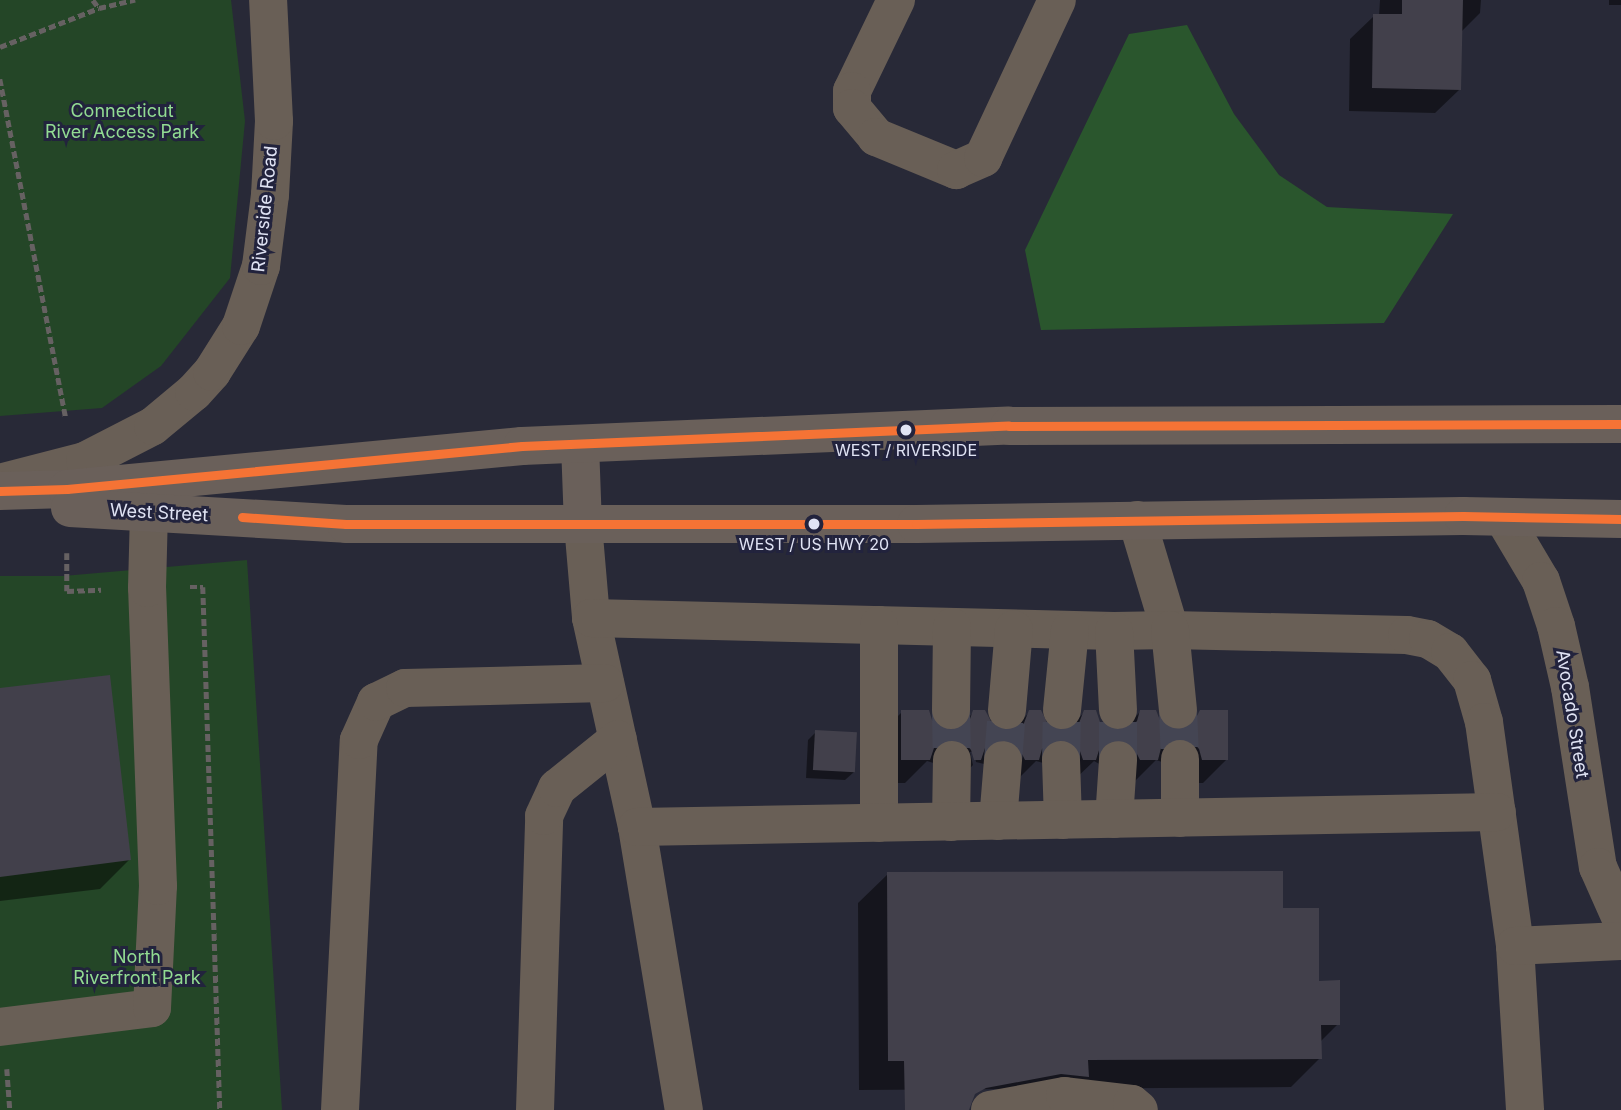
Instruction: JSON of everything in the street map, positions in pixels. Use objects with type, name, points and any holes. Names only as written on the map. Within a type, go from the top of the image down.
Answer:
[{"type":"main road","name":"West Street","points":[[0,491],[67,489],[522,446],[1009,426],[1621,424]]},
{"type":"main road","points":[[580,444],[583,524]]},
{"type":"main road","name":"West Street","points":[[0,499],[67,508],[346,524],[1503,517],[1621,519]]},
{"type":"street","name":"Riverside Road","points":[[0,483],[85,461],[153,426],[194,392],[212,372],[241,326],[261,266],[270,195],[274,121],[268,0]]},
{"type":"street","points":[[897,0],[852,91],[852,108],[876,136],[956,170],[983,158],[1056,0]]},
{"type":"street","points":[[0,1027],[152,1008],[158,886],[147,602],[149,513]]},
{"type":"street","name":"Avocado Street","points":[[1503,517],[1541,581],[1556,626],[1570,687],[1598,867],[1621,919]]},
{"type":"street","points":[[1138,520],[1171,630],[1178,710]]},
{"type":"street","points":[[583,524],[591,618],[637,827],[684,1110]]},
{"type":"street","points":[[591,618],[1014,629],[1407,635],[1428,639],[1450,652],[1472,680],[1484,722],[1515,946],[1525,1110]]},
{"type":"street","points":[[879,625],[879,823]]},
{"type":"street","points":[[951,710],[952,627]]},
{"type":"street","points":[[1007,710],[1014,629]]},
{"type":"street","points":[[1062,710],[1070,630]]},
{"type":"street","points":[[1114,631],[1118,710]]},
{"type":"street","points":[[347,1101],[359,740],[376,702],[405,688],[605,683]]},
{"type":"street","points":[[535,1110],[544,816],[556,788],[618,739]]},
{"type":"street","points":[[951,760],[951,822]]},
{"type":"street","points":[[998,821],[1003,760]]},
{"type":"street","points":[[1061,760],[1063,820]]},
{"type":"street","points":[[1114,819],[1118,760]]},
{"type":"street","points":[[1180,760],[1180,818]]},
{"type":"street","points":[[637,827],[1497,812]]},
{"type":"street","points":[[1515,946],[1621,941]]},
{"type":"street","points":[[990,1110],[1065,1096],[1132,1104],[1139,1110]]},
{"type":"path","points":[[93,0],[99,8]]},
{"type":"path","points":[[0,47],[99,8],[135,0]]},
{"type":"path","points":[[0,79],[67,422]]},
{"type":"green space","name":"Connecticut River Access Park","points":[[0,0],[231,0],[245,121],[230,278],[161,366],[102,408],[0,416]]},
{"type":"green space","points":[[1187,25],[1234,114],[1279,175],[1327,207],[1453,214],[1384,323],[1041,330],[1025,250],[1129,34]]},
{"type":"green space","name":"North Riverfront Park","points":[[247,560],[282,1110],[0,1110],[0,576],[63,576]]},
{"type":"building","points":[[1402,0],[1463,0],[1461,90],[1372,88],[1373,14],[1402,14]]},
{"type":"building","points":[[110,675],[131,860],[0,877],[0,688]]},
{"type":"building","points":[[901,710],[929,710],[932,720],[939,728],[951,732],[962,729],[969,722],[973,710],[985,710],[994,727],[1006,732],[1016,730],[1024,723],[1029,710],[1041,710],[1049,727],[1060,732],[1070,730],[1079,723],[1084,710],[1096,710],[1100,722],[1107,729],[1118,732],[1130,728],[1137,721],[1140,710],[1156,710],[1161,723],[1170,730],[1180,732],[1191,727],[1200,710],[1228,710],[1228,760],[1202,760],[1199,749],[1191,740],[1179,737],[1170,740],[1161,748],[1158,760],[1140,760],[1131,742],[1119,738],[1109,740],[1100,747],[1096,760],[1083,760],[1079,748],[1071,740],[1061,738],[1049,742],[1042,749],[1039,760],[1025,760],[1016,742],[1004,738],[993,741],[985,748],[981,760],[974,760],[971,750],[964,742],[952,738],[941,741],[934,748],[930,760],[901,760]]},
{"type":"building","points":[[815,730],[857,732],[855,772],[813,770]]},
{"type":"building","points":[[1283,871],[1283,908],[1319,908],[1319,981],[1340,980],[1340,1025],[1321,1025],[1322,1059],[1088,1060],[1089,1077],[1061,1074],[986,1088],[975,1094],[969,1110],[905,1110],[904,1061],[888,1061],[887,872]]},
{"type":"tunnel","points":[[951,710],[952,760]]},
{"type":"tunnel","points":[[1003,760],[1007,710]]},
{"type":"tunnel","points":[[1061,760],[1062,710]]},
{"type":"tunnel","points":[[1118,710],[1118,760]]},
{"type":"tunnel","points":[[1178,710],[1180,759]]},
{"type":"transit line","points":[[0,491],[67,489],[522,446],[1009,426],[1621,424]]},
{"type":"transit line","points":[[242,517],[346,524],[916,524],[1463,516],[1621,519]]},
{"type":"place","name":"WEST / RIVERSIDE","points":[[906,430]]},
{"type":"place","name":"WEST / US HWY 20","points":[[814,524]]}]
